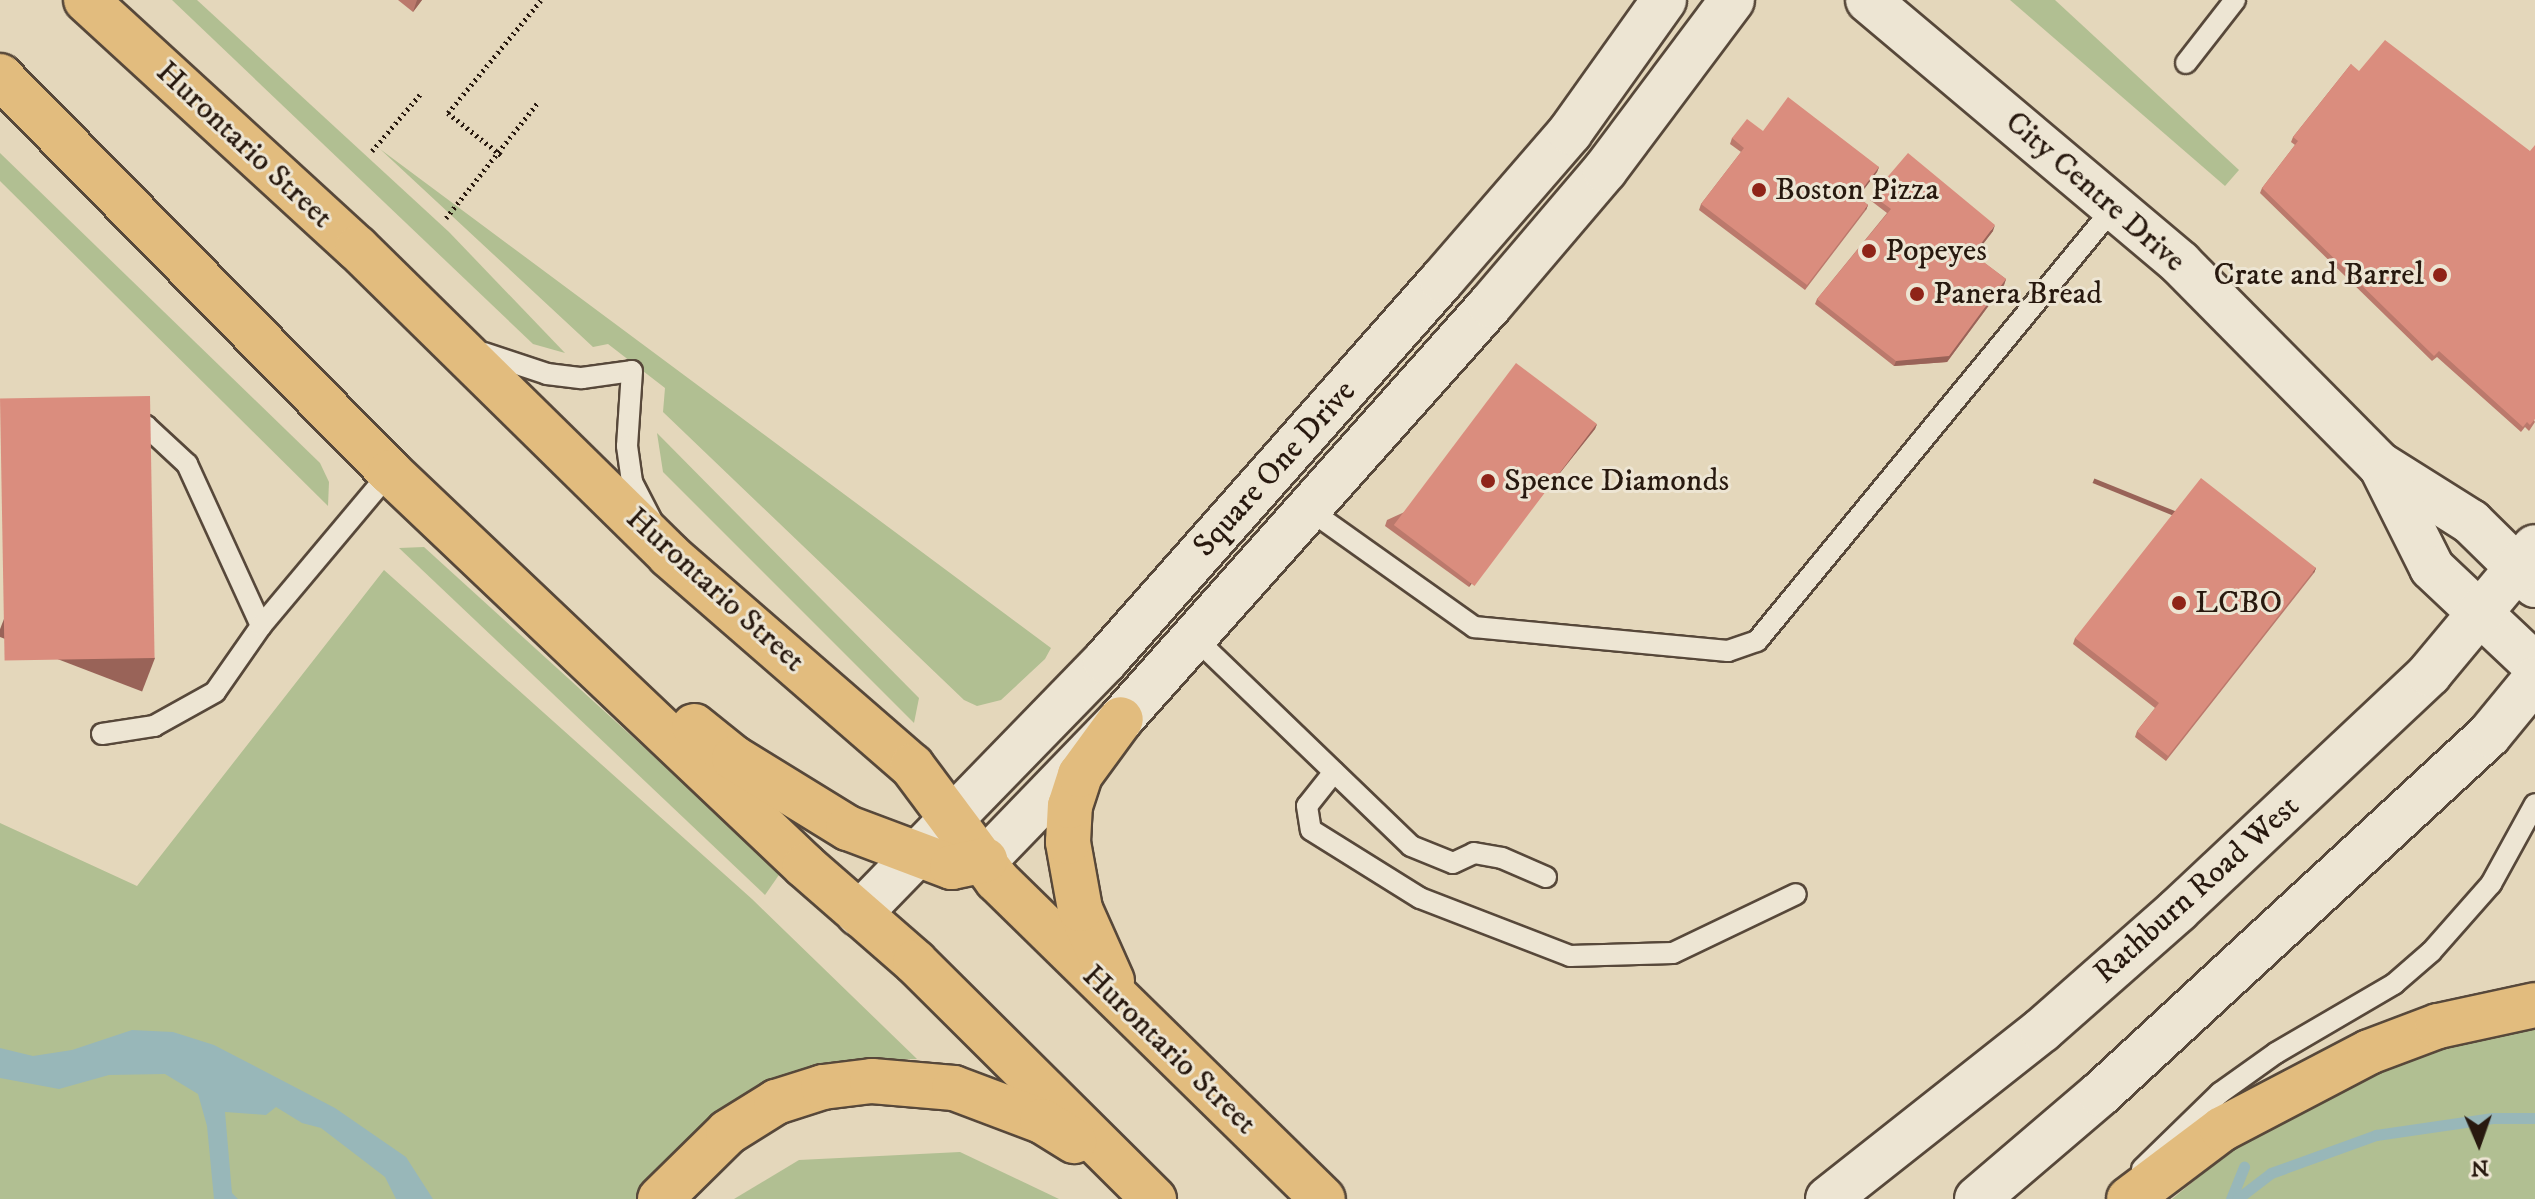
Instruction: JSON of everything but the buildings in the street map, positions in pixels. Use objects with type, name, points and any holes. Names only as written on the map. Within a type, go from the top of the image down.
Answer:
[{"type":"main road","name":"Hurontario Street","points":[[86,0],[435,324],[669,555],[912,766],[955,819],[997,880],[1128,1012],[1323,1199]]},
{"type":"main road","points":[[0,76],[399,480],[859,914],[915,962],[1152,1199]]},
{"type":"main road","points":[[399,480],[734,758],[848,828],[952,867],[985,860]]},
{"type":"main road","points":[[1121,719],[1080,775],[1070,806],[1068,842],[1080,909],[1128,1012]]},
{"type":"main road","points":[[2129,1199],[2222,1129],[2355,1059],[2438,1026],[2535,1005]]},
{"type":"main road","points":[[660,1199],[728,1132],[776,1102],[823,1087],[872,1081],[954,1088],[1009,1106],[1042,1121],[1106,1162],[1152,1199]]},
{"type":"street","name":"Square One Drive","points":[[859,914],[955,819],[1105,661],[1501,212],[1570,132],[1664,0]]},
{"type":"street","name":"Square One Drive","points":[[985,860],[1121,719],[1605,170],[1732,0]]},
{"type":"street","name":"City Centre Drive","points":[[1868,0],[2180,263],[2379,464],[2471,522],[2529,567]]},
{"type":"street","name":"City Centre Drive","points":[[2379,464],[2432,568],[2535,665]]},
{"type":"street","name":"Rathburn Road West","points":[[1828,1199],[2042,1030],[2178,910],[2429,674],[2480,613],[2529,567]]},
{"type":"street","points":[[1977,1199],[2100,1094],[2489,735],[2535,679]]},
{"type":"lane","points":[[2186,63],[2235,0]]},
{"type":"lane","points":[[1308,509],[1474,627],[1728,651],[1757,641],[2115,206]]},
{"type":"lane","points":[[435,324],[500,363],[535,372],[582,378],[632,371],[626,414],[632,482],[669,555]]},
{"type":"lane","points":[[107,409],[146,426],[187,464],[261,626]]},
{"type":"lane","points":[[102,734],[154,726],[215,692],[261,626],[399,480]]},
{"type":"lane","points":[[1194,637],[1411,846],[1453,863],[1474,853],[1502,858],[1546,877]]},
{"type":"lane","points":[[1334,772],[1307,806],[1311,830],[1420,898],[1570,956],[1673,953],[1796,894]]},
{"type":"lane","points":[[2122,1199],[2171,1136],[2220,1093],[2276,1053],[2394,984],[2431,952],[2491,884],[2535,804]]},
{"type":"path","points":[[501,155],[448,113],[541,0]]},
{"type":"path","points":[[372,151],[422,92]]},
{"type":"path","points":[[446,218],[501,155],[539,101]]},
{"type":"green space","points":[[172,0],[197,0],[449,232],[565,353],[533,344]]},
{"type":"green space","points":[[2010,0],[2055,0],[2239,170],[2225,186]]},
{"type":"green space","points":[[380,149],[1051,648],[1045,659],[1001,700],[977,706],[964,700],[663,412],[665,388],[608,344],[593,347]]},
{"type":"green space","points":[[0,153],[320,463],[329,482],[328,506],[0,181]]},
{"type":"green space","points":[[657,433],[919,698],[914,723],[663,472]]},
{"type":"green space","points":[[424,547],[781,872],[765,895],[399,548]]},
{"type":"green space","points":[[384,570],[752,899],[917,1059],[873,1060],[642,1199],[0,1199],[0,823],[137,886]]},
{"type":"green space","points":[[2535,1028],[2535,1199],[2172,1199],[2245,1139],[2411,1056]]},
{"type":"green space","points":[[960,1152],[1059,1199],[734,1199],[799,1160]]},
{"type":"water","points":[[132,1030],[173,1032],[214,1045],[335,1108],[406,1157],[433,1199],[396,1199],[385,1177],[321,1128],[302,1123],[276,1107],[266,1115],[225,1112],[232,1193],[238,1199],[214,1199],[207,1126],[198,1094],[165,1074],[109,1075],[59,1089],[0,1078],[0,1048],[33,1056],[72,1050]]},
{"type":"waterway","points":[[2237,1199],[2271,1173],[2376,1135],[2493,1118],[2535,1118]]},
{"type":"waterway","points":[[2231,1199],[2244,1167]]},
{"type":"place","name":"Boston Pizza","points":[[1759,190]]},
{"type":"place","name":"Popeyes","points":[[1869,251]]},
{"type":"place","name":"Crate and Barrel","points":[[2440,275]]},
{"type":"place","name":"Panera Bread","points":[[1917,294]]},
{"type":"place","name":"Spence Diamonds","points":[[1488,481]]},
{"type":"place","name":"LCBO","points":[[2179,603]]}]
